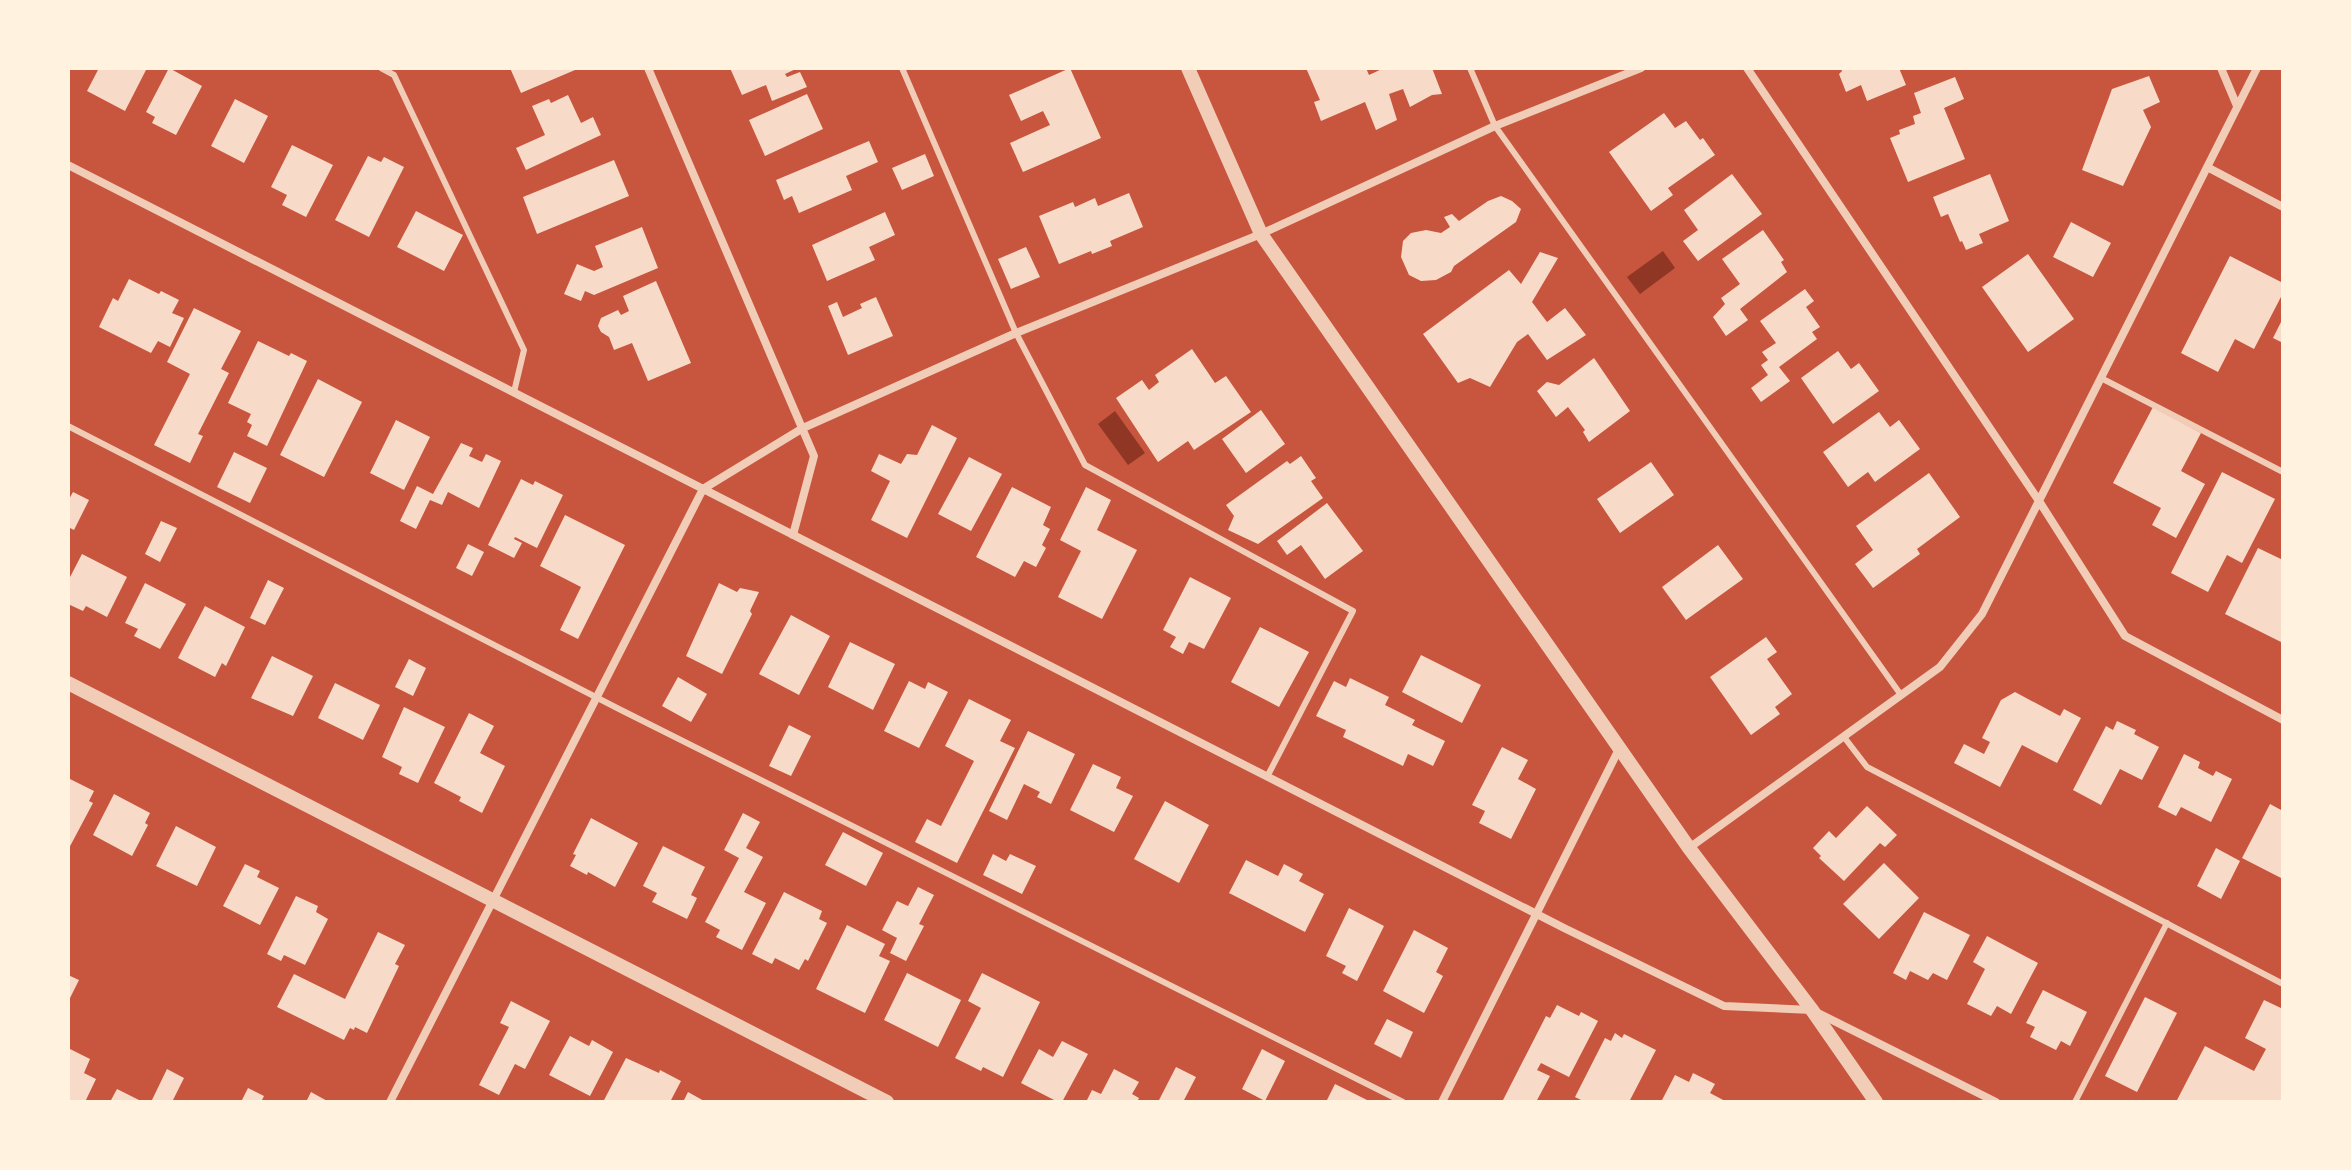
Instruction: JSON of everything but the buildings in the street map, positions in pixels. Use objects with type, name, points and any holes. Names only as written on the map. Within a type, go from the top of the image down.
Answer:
[{"type":"street","points":[[648,68],[814,456],[793,535]]},
{"type":"street","points":[[1188,68],[1261,234],[1689,848],[1812,1010],[1876,1102]]},
{"type":"street","points":[[390,1102],[703,489],[803,428],[1016,333],[1261,234],[1495,126],[1641,68]]},
{"type":"street","points":[[1747,68],[2039,501],[2125,636],[2283,720]]},
{"type":"street","points":[[2221,68],[2237,106]]},
{"type":"street","points":[[1689,848],[1940,667],[1982,614],[2257,68]]},
{"type":"street","points":[[68,165],[1537,915],[1724,1006],[1812,1010],[1996,1102]]},
{"type":"street","points":[[2207,167],[2283,207]]},
{"type":"street","points":[[68,683],[887,1102]]},
{"type":"street","points":[[1442,1102],[1620,747]]},
{"type":"lane","points":[[381,68],[394,75],[524,350],[514,392]]},
{"type":"lane","points":[[902,68],[1016,333],[1085,465],[1353,611],[1267,777]]},
{"type":"lane","points":[[1470,68],[1495,126],[1901,695]]},
{"type":"lane","points":[[2101,378],[2283,472]]},
{"type":"lane","points":[[68,426],[595,697],[1403,1102]]},
{"type":"lane","points":[[1844,737],[1867,767],[2283,984]]},
{"type":"lane","points":[[2075,1102],[2167,923]]},
{"type":"shaded area","points":[[1663,251],[1675,268],[1640,294],[1627,277]]},
{"type":"shaded area","points":[[1115,411],[1145,453],[1128,465],[1098,424]]}]
